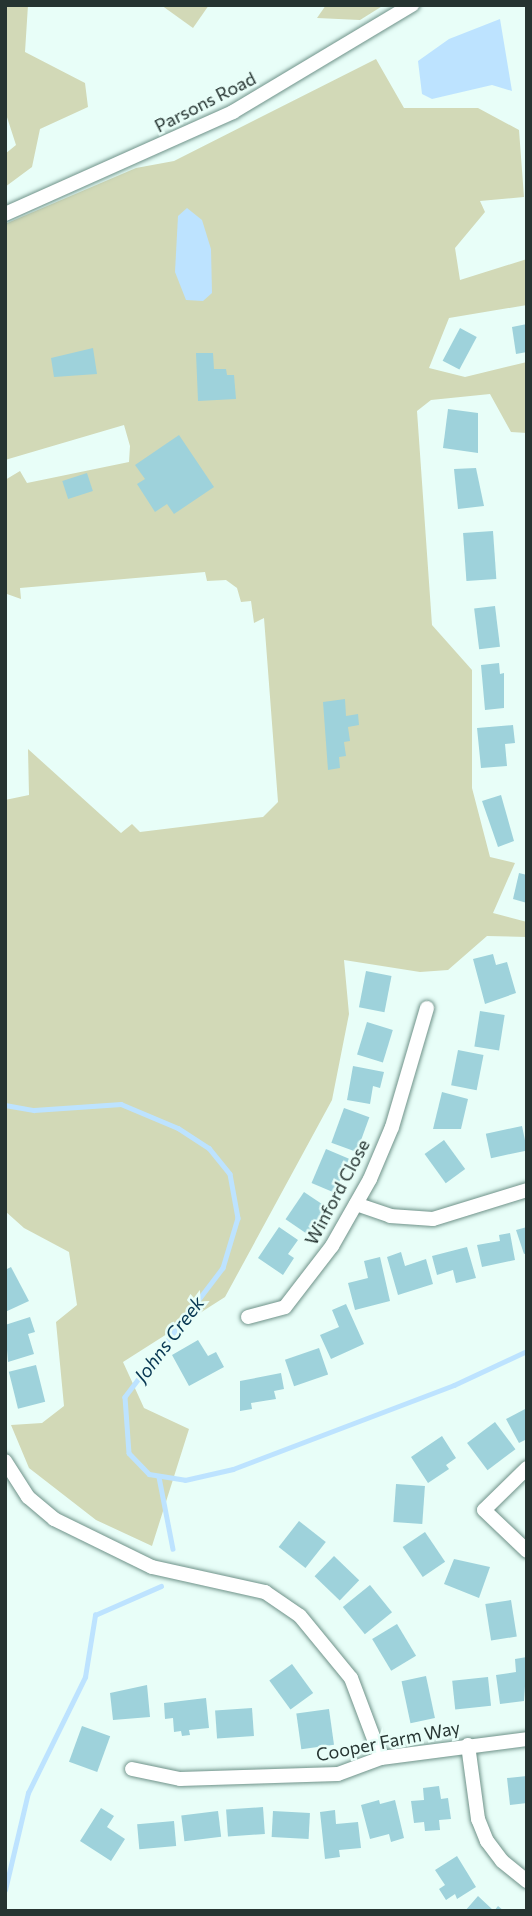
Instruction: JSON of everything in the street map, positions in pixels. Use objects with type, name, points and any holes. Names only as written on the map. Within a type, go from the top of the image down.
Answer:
[{"type":"street","name":"Parsons Road","points":[[5,214],[233,112],[412,5]]},
{"type":"street","name":"Winford Close","points":[[248,1317],[285,1307],[332,1247],[356,1204],[392,1127],[428,1008]]},
{"type":"street","points":[[356,1204],[390,1216],[433,1219],[527,1190]]},
{"type":"street","points":[[5,1461],[9,1473],[28,1497],[54,1519],[152,1567],[265,1592],[300,1616],[351,1678],[381,1758]]},
{"type":"street","points":[[527,1468],[484,1510],[527,1551]]},
{"type":"street","name":"Cooper Farm Way","points":[[132,1769],[180,1779],[226,1775],[298,1777],[338,1774],[381,1758],[468,1745],[527,1740]]},
{"type":"street","points":[[468,1745],[478,1819],[487,1841],[502,1861],[527,1881]]},
{"type":"green space","points":[[5,5],[28,5],[25,52],[85,83],[88,107],[40,129],[32,167],[5,187],[5,154],[16,145],[5,111]]},
{"type":"green space","points":[[161,5],[209,5],[193,28]]},
{"type":"green space","points":[[326,5],[384,5],[360,20],[317,18]]},
{"type":"green space","points":[[376,59],[404,108],[478,108],[519,130],[524,197],[480,201],[485,212],[455,248],[460,280],[527,259],[527,305],[449,318],[429,368],[465,377],[527,362],[527,433],[511,432],[490,394],[431,400],[417,411],[432,625],[472,670],[472,788],[490,857],[515,863],[493,913],[527,922],[527,937],[487,936],[448,970],[420,972],[344,960],[349,1014],[332,1100],[225,1297],[123,1362],[144,1408],[189,1429],[152,1546],[96,1520],[29,1468],[11,1425],[42,1423],[64,1406],[56,1322],[77,1305],[69,1252],[24,1228],[5,1211],[5,800],[29,795],[28,749],[121,833],[132,824],[140,832],[263,817],[278,802],[264,618],[254,623],[251,601],[241,602],[237,588],[226,580],[207,581],[205,572],[20,588],[21,599],[7,594],[5,480],[20,471],[27,483],[129,462],[130,446],[124,425],[5,460],[5,224],[136,168],[174,161]]},
{"type":"water","points":[[500,19],[512,91],[492,85],[432,99],[422,94],[418,61],[449,39]]},
{"type":"water","points":[[187,208],[202,220],[211,249],[212,293],[203,301],[186,300],[175,272],[178,216]]},
{"type":"building","points":[[527,324],[527,352],[516,354],[512,327]]},
{"type":"building","points":[[460,328],[477,337],[459,370],[443,361]]},
{"type":"building","points":[[93,348],[97,374],[54,377],[51,358]]},
{"type":"building","points":[[196,353],[213,353],[214,369],[226,369],[227,375],[234,375],[236,399],[198,401]]},
{"type":"building","points":[[448,409],[478,413],[478,453],[443,448]]},
{"type":"building","points":[[179,435],[214,487],[174,514],[167,504],[155,512],[137,484],[145,479],[135,465]]},
{"type":"building","points":[[476,468],[484,506],[458,509],[454,469]]},
{"type":"building","points":[[87,473],[93,491],[68,499],[62,481]]},
{"type":"building","points":[[493,531],[496,579],[466,581],[463,533]]},
{"type":"building","points":[[495,606],[500,647],[479,649],[474,609]]},
{"type":"building","points":[[499,663],[500,674],[504,673],[504,708],[485,710],[481,665]]},
{"type":"building","points":[[345,699],[346,716],[358,714],[359,725],[348,727],[350,741],[344,742],[346,756],[339,757],[340,768],[328,770],[323,702]]},
{"type":"building","points":[[513,725],[515,743],[505,744],[507,766],[481,768],[477,728]]},
{"type":"building","points":[[501,795],[514,841],[498,847],[482,801]]},
{"type":"building","points":[[519,873],[527,875],[527,903],[513,899]]},
{"type":"building","points":[[493,954],[496,965],[507,962],[516,993],[485,1004],[473,959]]},
{"type":"building","points":[[366,971],[392,976],[384,1012],[359,1007]]},
{"type":"building","points":[[480,1011],[505,1015],[499,1050],[474,1047]]},
{"type":"building","points":[[367,1022],[393,1030],[383,1062],[357,1055]]},
{"type":"building","points":[[458,1050],[484,1055],[477,1090],[451,1085]]},
{"type":"building","points":[[353,1066],[384,1072],[380,1088],[373,1086],[370,1104],[347,1100]]},
{"type":"building","points":[[442,1092],[468,1099],[461,1129],[433,1129]]},
{"type":"building","points":[[344,1108],[369,1117],[357,1152],[331,1143]]},
{"type":"building","points":[[522,1126],[527,1150],[491,1158],[486,1134]]},
{"type":"building","points":[[444,1140],[465,1169],[446,1183],[425,1154]]},
{"type":"building","points":[[326,1149],[349,1159],[335,1193],[312,1183]]},
{"type":"building","points":[[304,1192],[326,1207],[308,1234],[286,1219]]},
{"type":"building","points":[[279,1227],[298,1240],[288,1254],[294,1258],[283,1275],[258,1258]]},
{"type":"building","points":[[527,1227],[527,1253],[524,1254],[516,1230]]},
{"type":"building","points":[[510,1233],[515,1260],[482,1267],[477,1245],[500,1241],[499,1235]]},
{"type":"building","points":[[467,1247],[476,1278],[456,1283],[453,1270],[437,1275],[432,1256]]},
{"type":"building","points":[[401,1252],[405,1266],[426,1259],[433,1284],[398,1295],[387,1257]]},
{"type":"building","points":[[380,1257],[390,1301],[355,1310],[348,1283],[368,1278],[364,1261]]},
{"type":"building","points":[[11,1267],[29,1301],[5,1312],[5,1270]]},
{"type":"building","points":[[346,1304],[364,1344],[331,1359],[320,1335],[339,1327],[332,1310]]},
{"type":"building","points":[[30,1317],[35,1332],[28,1334],[34,1354],[8,1362],[5,1325]]},
{"type":"building","points":[[198,1340],[208,1356],[216,1352],[224,1367],[189,1386],[172,1355]]},
{"type":"building","points":[[319,1348],[328,1374],[294,1386],[285,1360]]},
{"type":"building","points":[[36,1365],[45,1402],[18,1409],[9,1372]]},
{"type":"building","points":[[281,1373],[284,1389],[274,1391],[276,1399],[251,1403],[252,1409],[240,1411],[240,1381]]},
{"type":"building","points":[[527,1408],[527,1439],[519,1443],[506,1419]]},
{"type":"building","points":[[495,1422],[515,1449],[488,1470],[467,1443]]},
{"type":"building","points":[[442,1436],[456,1458],[446,1465],[449,1469],[428,1483],[411,1457]]},
{"type":"building","points":[[396,1484],[425,1486],[422,1524],[393,1522]]},
{"type":"building","points":[[299,1521],[326,1542],[305,1568],[279,1547]]},
{"type":"building","points":[[425,1532],[445,1562],[423,1577],[403,1547]]},
{"type":"building","points":[[334,1556],[359,1580],[340,1600],[315,1576]]},
{"type":"building","points":[[454,1559],[490,1567],[479,1598],[444,1584]]},
{"type":"building","points":[[370,1585],[392,1612],[365,1634],[343,1607]]},
{"type":"building","points":[[511,1600],[517,1637],[491,1641],[485,1604]]},
{"type":"building","points":[[397,1624],[416,1656],[391,1671],[372,1639]]},
{"type":"building","points":[[527,1657],[524,1701],[500,1704],[496,1675],[516,1672],[515,1659]]},
{"type":"building","points":[[292,1664],[313,1693],[291,1710],[269,1680]]},
{"type":"building","points":[[426,1676],[435,1718],[410,1723],[402,1681]]},
{"type":"building","points":[[488,1677],[491,1706],[455,1710],[452,1681]]},
{"type":"building","points":[[147,1685],[150,1717],[113,1720],[110,1693]]},
{"type":"building","points":[[206,1698],[209,1728],[189,1730],[190,1735],[182,1736],[181,1731],[174,1732],[173,1718],[165,1719],[164,1703]]},
{"type":"building","points":[[252,1708],[254,1736],[217,1739],[215,1711]]},
{"type":"building","points":[[329,1709],[334,1745],[301,1749],[296,1714]]},
{"type":"building","points":[[82,1726],[110,1736],[97,1772],[69,1762]]},
{"type":"building","points":[[527,1776],[527,1803],[510,1805],[507,1778]]},
{"type":"building","points":[[439,1786],[441,1799],[448,1798],[451,1819],[439,1820],[440,1830],[425,1831],[424,1822],[414,1823],[411,1801],[424,1800],[423,1788]]},
{"type":"building","points":[[379,1800],[380,1804],[395,1800],[404,1838],[391,1842],[389,1834],[370,1839],[361,1805]]},
{"type":"building","points":[[263,1807],[265,1834],[228,1837],[226,1810]]},
{"type":"building","points":[[101,1808],[114,1816],[107,1827],[125,1839],[111,1861],[80,1841]]},
{"type":"building","points":[[335,1810],[336,1824],[358,1822],[361,1848],[339,1850],[340,1857],[325,1859],[320,1812]]},
{"type":"building","points":[[218,1811],[221,1837],[184,1841],[181,1816]]},
{"type":"building","points":[[273,1811],[310,1813],[309,1839],[272,1837]]},
{"type":"building","points":[[174,1821],[176,1846],[139,1849],[137,1824]]},
{"type":"building","points":[[457,1856],[476,1887],[457,1899],[455,1894],[446,1900],[439,1889],[445,1885],[435,1870]]},
{"type":"building","points":[[478,1896],[494,1911],[465,1911]]},
{"type":"waterway","name":"Johns Creek","points":[[5,1105],[34,1110],[121,1104],[178,1128],[209,1148],[230,1174],[238,1218],[223,1268],[125,1397],[129,1453],[149,1474],[185,1480],[233,1469],[454,1385],[527,1351]]},
{"type":"waterway","points":[[159,1477],[173,1549]]},
{"type":"waterway","points":[[5,1890],[28,1793],[85,1677],[95,1615],[161,1586]]}]
